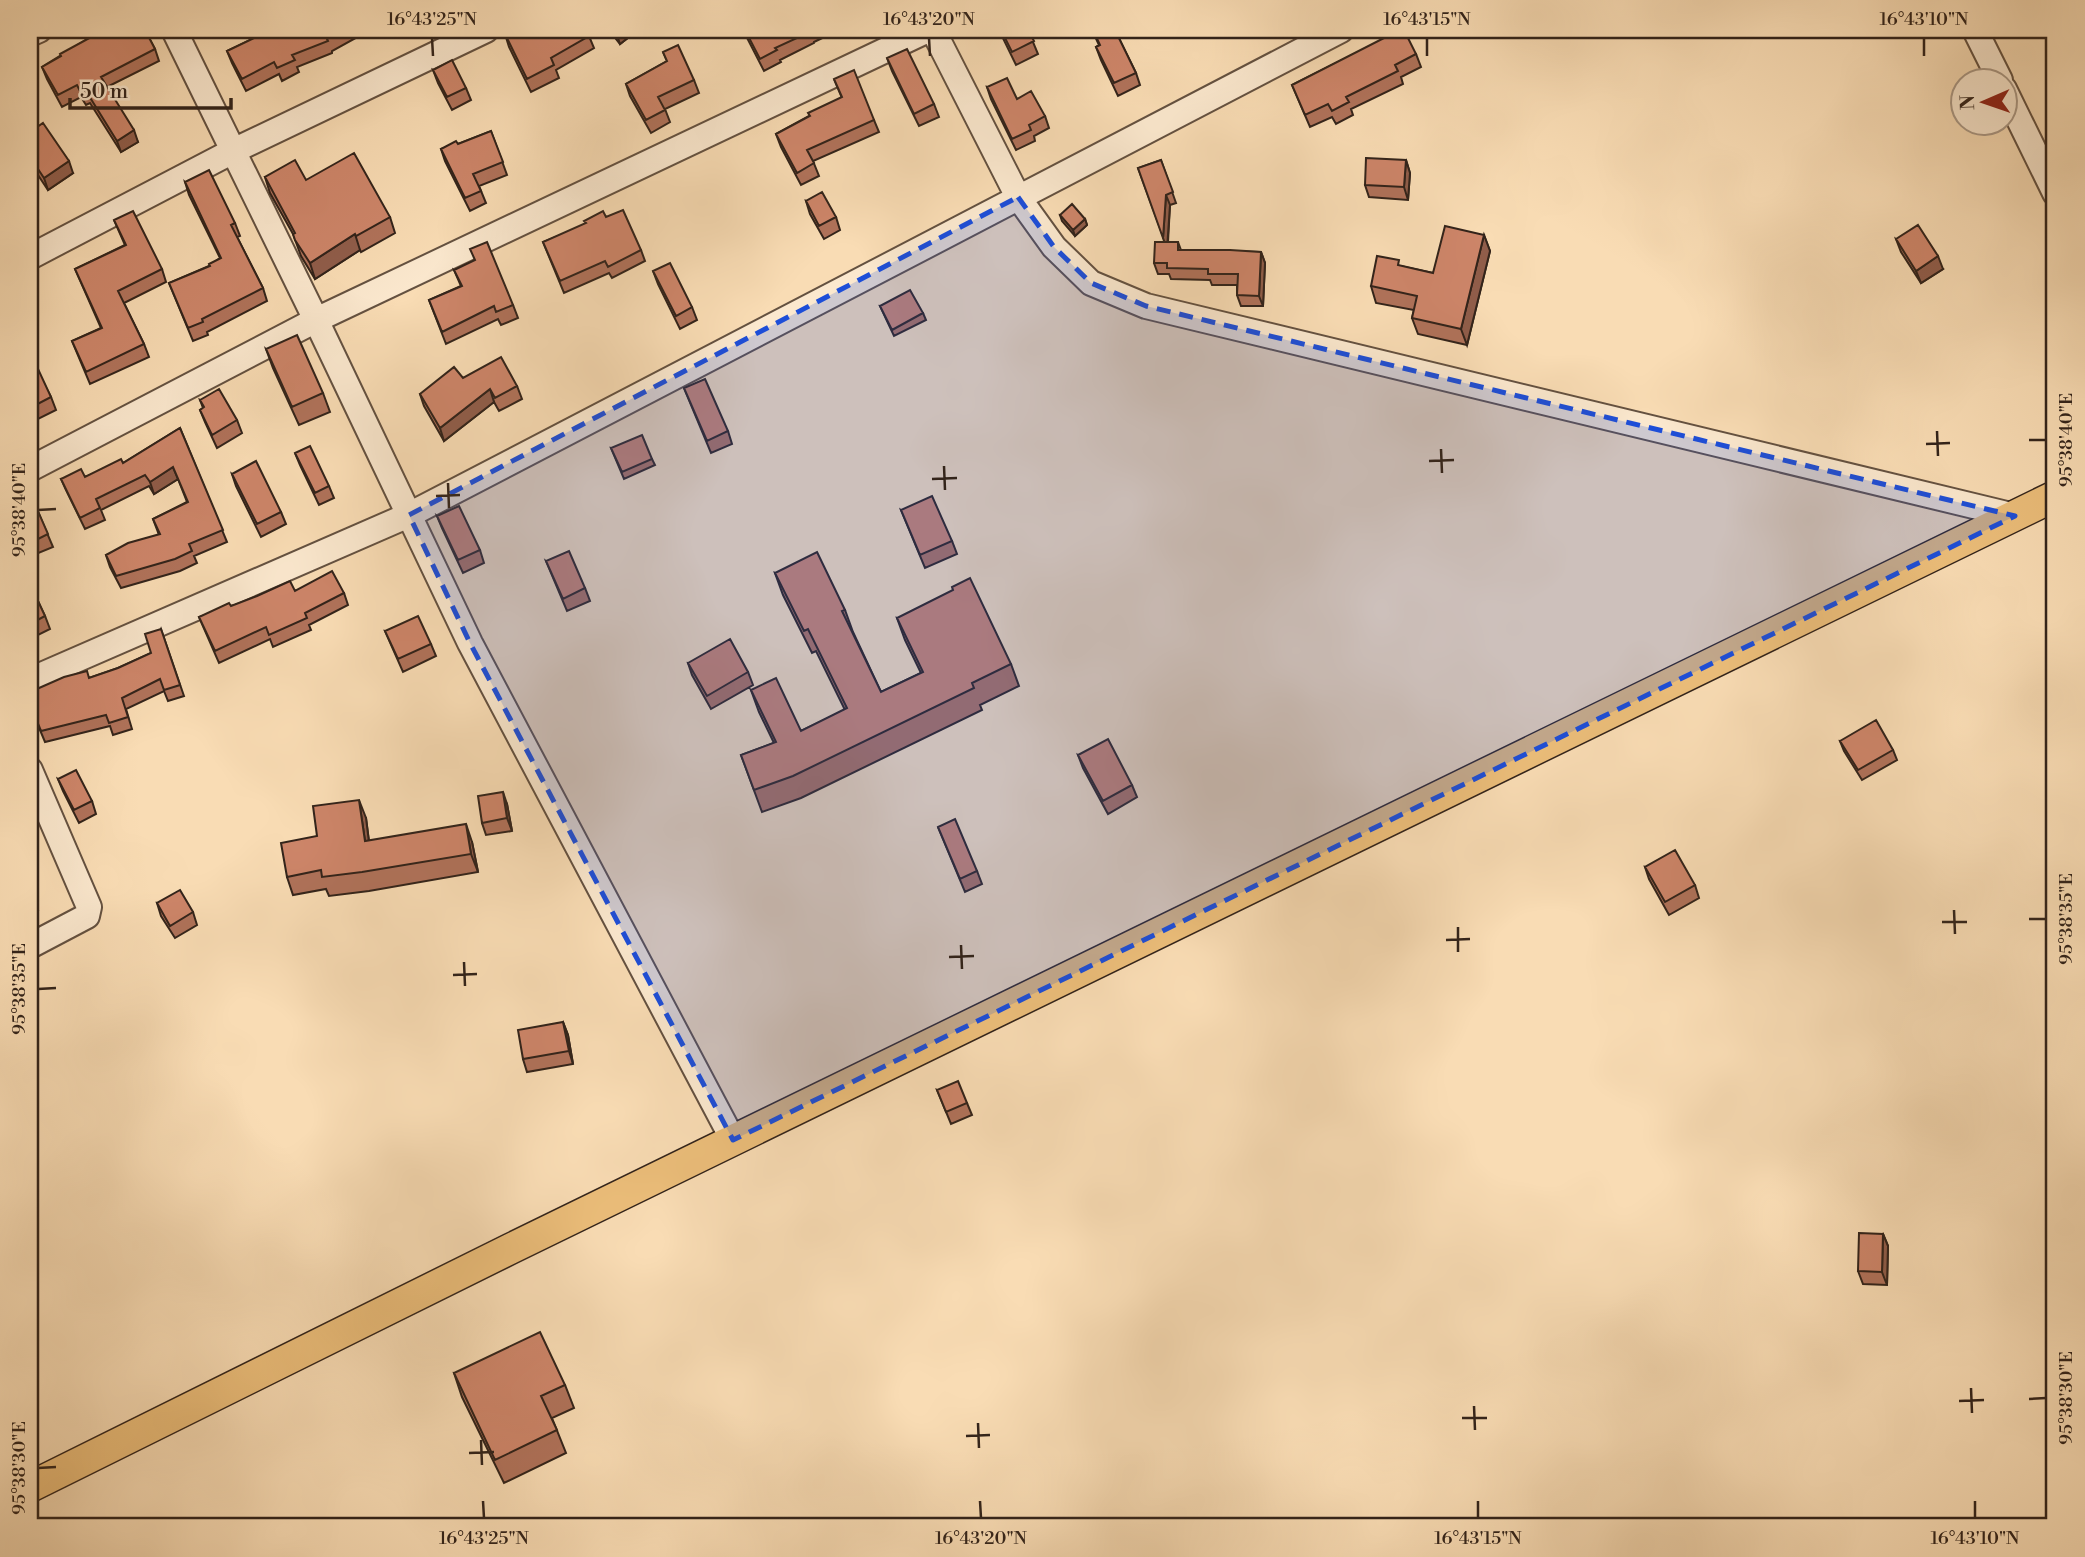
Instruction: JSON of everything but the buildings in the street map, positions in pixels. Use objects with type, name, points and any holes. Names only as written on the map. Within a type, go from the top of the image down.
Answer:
[{"type":"main road","points":[[30,1487],[733,1140],[2041,506]]},
{"type":"street","points":[[30,34],[39,30]]},
{"type":"street","points":[[174,30],[470,643],[733,1140]]},
{"type":"street","points":[[30,257],[233,151],[486,30]]},
{"type":"street","points":[[30,469],[316,320],[931,30],[1018,197],[1054,247],[1091,282],[1146,306],[2041,506]]},
{"type":"street","points":[[30,680],[409,515],[1341,30]]},
{"type":"street","points":[[1975,30],[1993,66]]},
{"type":"street","points":[[2018,118],[2055,193]]},
{"type":"street","points":[[30,946],[87,916],[89,907],[33,787]]},
{"type":"highlighted area","points":[[1018,197],[1054,247],[1091,283],[1146,306],[2015,516],[733,1140],[470,643],[409,515]]}]
